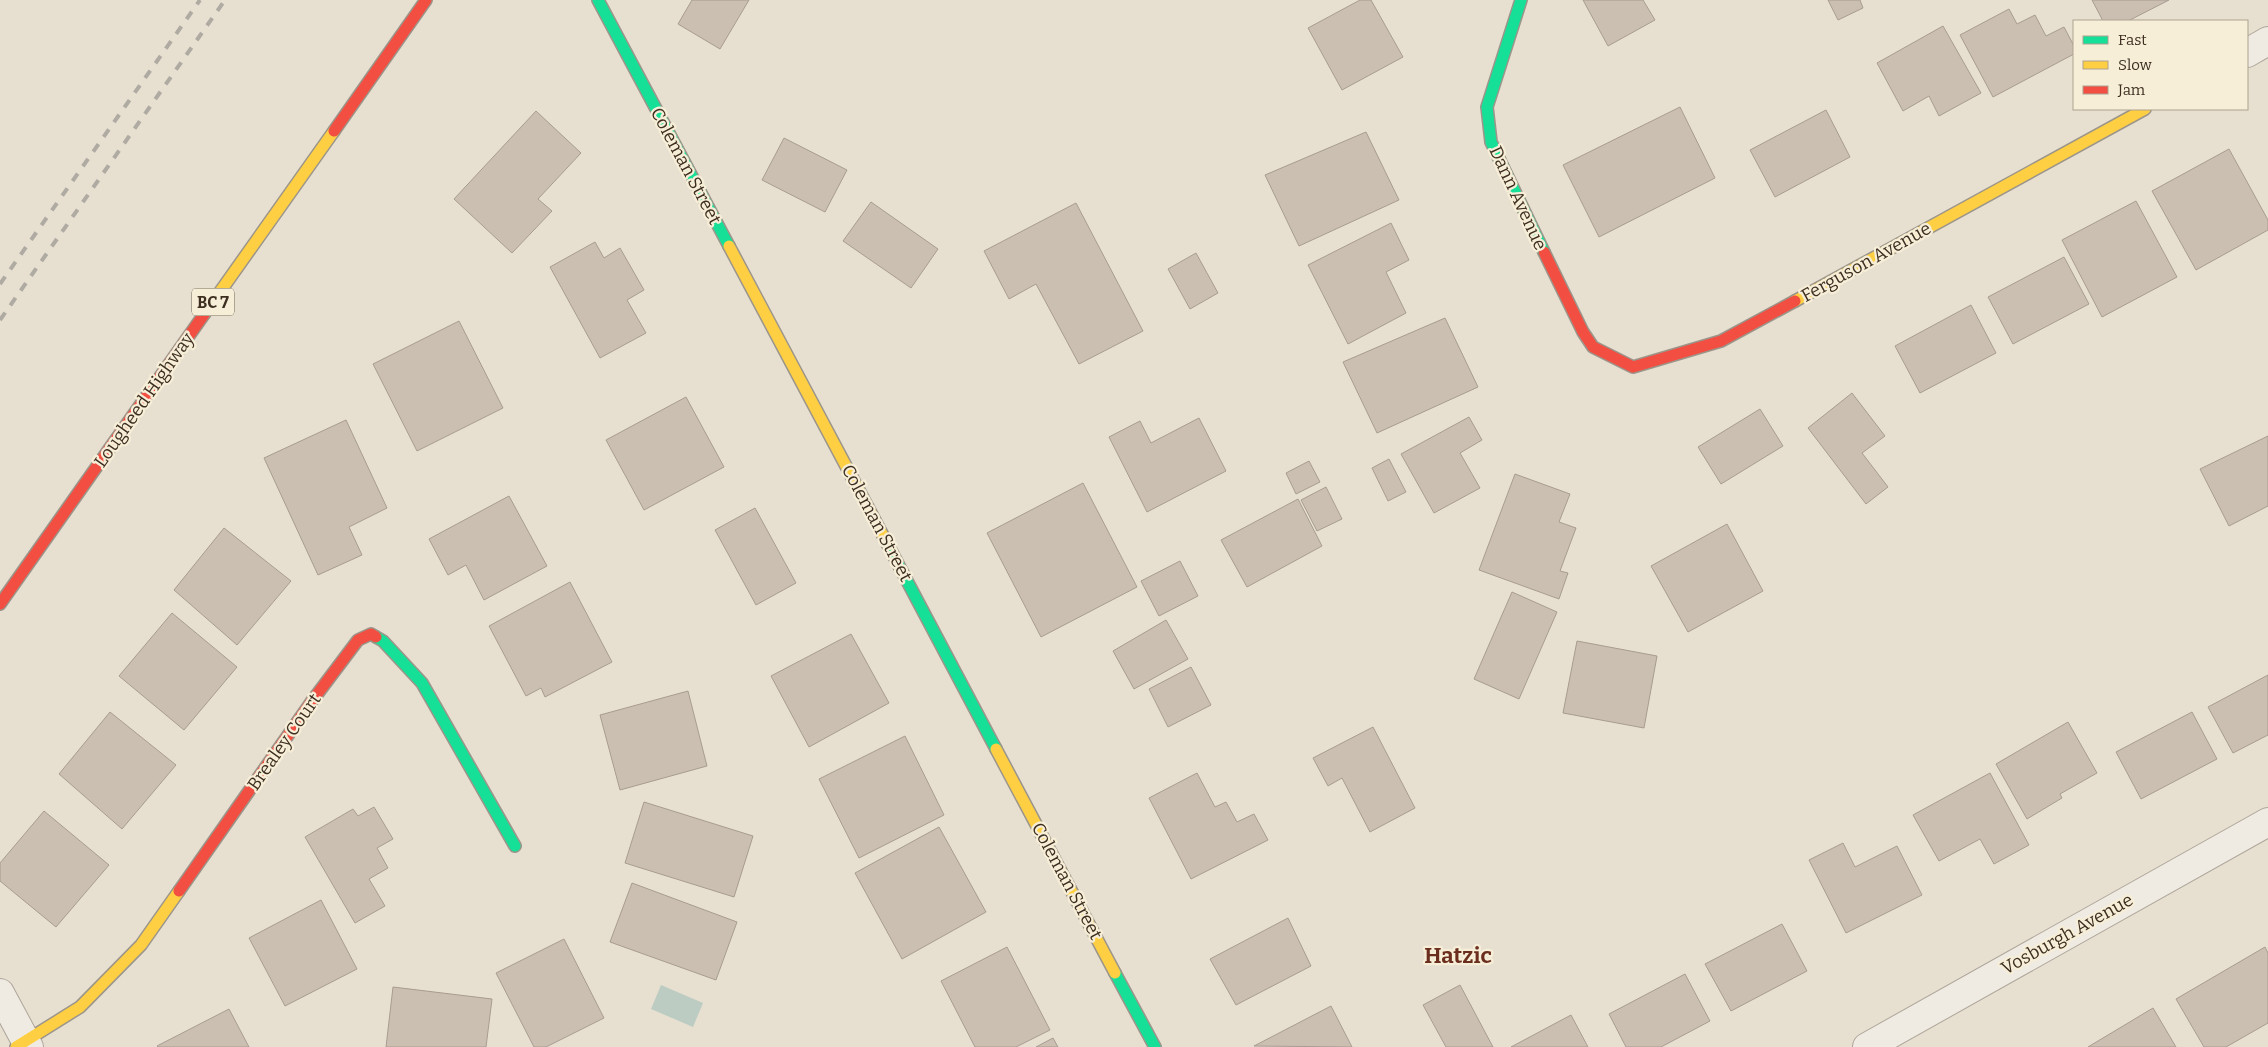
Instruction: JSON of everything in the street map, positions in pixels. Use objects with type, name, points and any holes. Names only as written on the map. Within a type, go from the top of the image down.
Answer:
[{"type":"street","name":"Lougheed Highway","points":[[0,604],[426,0]]},
{"type":"street","name":"Coleman Street","points":[[598,0],[1155,1047]]},
{"type":"street","name":"Dann Avenue","points":[[1521,0],[1487,107],[1491,142],[1583,332]]},
{"type":"street","points":[[2248,52],[2268,41]]},
{"type":"street","name":"Ferguson Avenue","points":[[1583,332],[1593,347],[1633,366],[1722,341],[2143,110]]},
{"type":"street","name":"Brealey Court","points":[[23,1045],[80,1007],[140,945],[358,640],[371,634],[383,640],[422,683],[515,846]]},
{"type":"street","name":"Vosburgh Avenue","points":[[1867,1047],[2268,822]]},
{"type":"street","points":[[0,993],[23,1045]]},
{"type":"shaded area","points":[[661,985],[703,1003],[693,1027],[651,1009]]},
{"type":"building","points":[[692,0],[749,0],[720,49],[678,24]]},
{"type":"building","points":[[1360,0],[1371,0],[1403,57],[1342,90],[1308,28]]},
{"type":"building","points":[[1583,0],[1643,0],[1655,20],[1608,46]]},
{"type":"building","points":[[1828,0],[1860,0],[1863,8],[1838,20]]},
{"type":"building","points":[[2092,0],[2169,0],[2130,20],[2102,20]]},
{"type":"building","points":[[2009,9],[2017,24],[2035,15],[2046,36],[2064,27],[2073,44],[2073,55],[1993,97],[1960,35]]},
{"type":"building","points":[[1943,26],[1981,93],[1939,116],[1929,96],[1903,111],[1877,63]]},
{"type":"building","points":[[1680,107],[1715,178],[1599,237],[1563,165]]},
{"type":"building","points":[[1826,110],[1850,157],[1775,197],[1750,150]]},
{"type":"building","points":[[536,111],[581,153],[538,199],[552,211],[512,253],[454,199]]},
{"type":"building","points":[[1366,132],[1399,200],[1299,246],[1265,175]]},
{"type":"building","points":[[784,138],[847,170],[825,212],[762,180]]},
{"type":"building","points":[[2229,149],[2268,220],[2268,230],[2196,270],[2152,191]]},
{"type":"building","points":[[2136,201],[2177,277],[2102,317],[2062,240]]},
{"type":"building","points":[[871,202],[938,249],[911,288],[843,241]]},
{"type":"building","points":[[1076,203],[1143,331],[1079,364],[1036,284],[1009,299],[984,251]]},
{"type":"building","points":[[1391,223],[1409,260],[1386,272],[1406,313],[1348,344],[1308,265]]},
{"type":"building","points":[[595,242],[604,258],[620,248],[644,290],[627,300],[646,333],[600,358],[550,267]]},
{"type":"building","points":[[1196,253],[1218,293],[1190,309],[1168,269]]},
{"type":"building","points":[[2064,257],[2089,304],[2013,344],[1988,297]]},
{"type":"building","points":[[1971,305],[1996,353],[1920,393],[1895,346]]},
{"type":"building","points":[[1445,318],[1478,387],[1377,433],[1343,362]]},
{"type":"building","points":[[459,321],[503,408],[417,451],[373,364]]},
{"type":"building","points":[[1852,393],[1885,436],[1862,453],[1888,487],[1866,504],[1808,428]]},
{"type":"building","points":[[686,397],[724,467],[644,510],[606,440]]},
{"type":"building","points":[[1760,409],[1783,446],[1721,484],[1698,447]]},
{"type":"building","points":[[1469,417],[1482,440],[1460,453],[1480,488],[1434,513],[1401,454]]},
{"type":"building","points":[[1199,418],[1226,471],[1147,512],[1109,437],[1140,421],[1151,443]]},
{"type":"building","points":[[346,420],[387,508],[349,527],[362,555],[318,575],[264,458]]},
{"type":"building","points":[[2268,436],[2268,506],[2229,526],[2200,469]]},
{"type":"building","points":[[1389,459],[1406,492],[1388,501],[1372,468]]},
{"type":"building","points":[[1309,461],[1320,482],[1296,494],[1286,473]]},
{"type":"building","points":[[1515,474],[1570,494],[1559,522],[1576,528],[1560,571],[1568,573],[1559,599],[1479,570]]},
{"type":"building","points":[[1083,483],[1137,587],[1041,637],[987,533]]},
{"type":"building","points":[[1326,487],[1342,519],[1317,531],[1301,500]]},
{"type":"building","points":[[509,496],[547,566],[484,600],[466,565],[448,575],[429,539]]},
{"type":"building","points":[[1298,499],[1322,546],[1247,587],[1221,540]]},
{"type":"building","points":[[755,508],[796,583],[756,605],[715,530]]},
{"type":"building","points":[[1727,524],[1763,591],[1688,632],[1651,566]]},
{"type":"building","points":[[224,528],[291,581],[237,645],[174,590]]},
{"type":"building","points":[[1180,561],[1198,596],[1159,616],[1141,581]]},
{"type":"building","points":[[570,582],[612,662],[545,697],[541,688],[526,696],[489,626]]},
{"type":"building","points":[[1512,592],[1557,612],[1519,699],[1474,679]]},
{"type":"building","points":[[172,613],[237,667],[184,730],[119,676]]},
{"type":"building","points":[[1166,620],[1188,659],[1134,689],[1113,651]]},
{"type":"building","points":[[851,634],[889,703],[809,747],[771,676]]},
{"type":"building","points":[[1577,641],[1657,656],[1644,728],[1563,713]]},
{"type":"building","points":[[1191,667],[1211,705],[1168,727],[1149,689]]},
{"type":"building","points":[[2268,675],[2268,735],[2233,753],[2208,707]]},
{"type":"building","points":[[688,691],[707,766],[620,790],[600,715]]},
{"type":"building","points":[[110,712],[176,765],[122,829],[59,774]]},
{"type":"building","points":[[2192,712],[2217,759],[2141,799],[2116,752]]},
{"type":"building","points":[[2068,722],[2097,773],[2060,794],[2062,798],[2027,819],[1996,764]]},
{"type":"building","points":[[1373,727],[1415,808],[1370,832],[1342,778],[1328,786],[1313,758]]},
{"type":"building","points":[[905,736],[944,815],[859,858],[819,779]]},
{"type":"building","points":[[1197,773],[1215,807],[1226,802],[1237,822],[1254,814],[1268,840],[1191,879],[1149,798]]},
{"type":"building","points":[[1990,773],[2029,845],[1994,864],[1980,839],[1939,861],[1913,815]]},
{"type":"building","points":[[644,802],[753,836],[734,897],[625,863]]},
{"type":"building","points":[[374,807],[393,839],[377,848],[388,868],[369,879],[385,906],[355,923],[305,837],[353,809],[358,816]]},
{"type":"building","points":[[44,811],[109,865],[56,927],[0,881],[0,863]]},
{"type":"building","points":[[939,827],[986,912],[902,959],[855,873]]},
{"type":"building","points":[[1843,843],[1855,867],[1897,846],[1922,895],[1846,933],[1809,860]]},
{"type":"building","points":[[632,883],[737,922],[716,980],[610,942]]},
{"type":"building","points":[[321,900],[357,969],[285,1006],[249,938]]},
{"type":"building","points":[[1288,918],[1311,966],[1236,1005],[1210,959]]},
{"type":"building","points":[[1782,924],[1807,971],[1731,1011],[1705,964]]},
{"type":"building","points":[[564,939],[604,1018],[546,1047],[534,1047],[496,973]]},
{"type":"building","points":[[1007,947],[1050,1030],[1016,1047],[975,1047],[941,981]]},
{"type":"building","points":[[2265,947],[2268,953],[2268,1023],[2226,1047],[2204,1047],[2176,999]]},
{"type":"building","points":[[1685,974],[1710,1021],[1661,1047],[1626,1047],[1609,1014]]},
{"type":"building","points":[[1460,985],[1493,1047],[1446,1047],[1423,1005]]},
{"type":"building","points":[[393,987],[492,999],[486,1047],[386,1047]]},
{"type":"building","points":[[1331,1006],[1352,1047],[1254,1046]]},
{"type":"building","points":[[2153,1008],[2176,1047],[2088,1047]]},
{"type":"building","points":[[229,1009],[249,1047],[157,1046]]},
{"type":"building","points":[[1571,1015],[1588,1047],[1511,1047]]},
{"type":"building","points":[[1053,1038],[1058,1047],[1036,1047]]},
{"type":"railway","points":[[0,284],[200,0]]},
{"type":"railway","points":[[0,320],[225,0]]},
{"type":"traffic: fast","points":[[598,0],[729,246]]},
{"type":"traffic: fast","points":[[1521,0],[1487,107],[1491,142],[1544,252]]},
{"type":"traffic: fast","points":[[888,545],[996,749]]},
{"type":"traffic: fast","points":[[376,637],[383,641],[422,683],[515,846]]},
{"type":"traffic: fast","points":[[1115,973],[1155,1047]]},
{"type":"traffic: slow","points":[[1795,301],[2143,110]]},
{"type":"traffic: slow","points":[[205,313],[334,131]]},
{"type":"traffic: slow","points":[[729,246],[888,545]]},
{"type":"traffic: slow","points":[[996,749],[1115,973]]},
{"type":"traffic: slow","points":[[16,1047],[80,1007],[141,945],[179,891]]},
{"type":"traffic: jam","points":[[334,131],[426,0]]},
{"type":"traffic: jam","points":[[1544,252],[1583,332],[1593,347],[1633,367],[1721,341],[1795,301]]},
{"type":"traffic: jam","points":[[0,604],[205,313]]},
{"type":"traffic: jam","points":[[179,891],[312,701],[358,640],[371,634],[376,637]]},
{"type":"district","name":"Hatzic","points":[[1458,955]]}]
